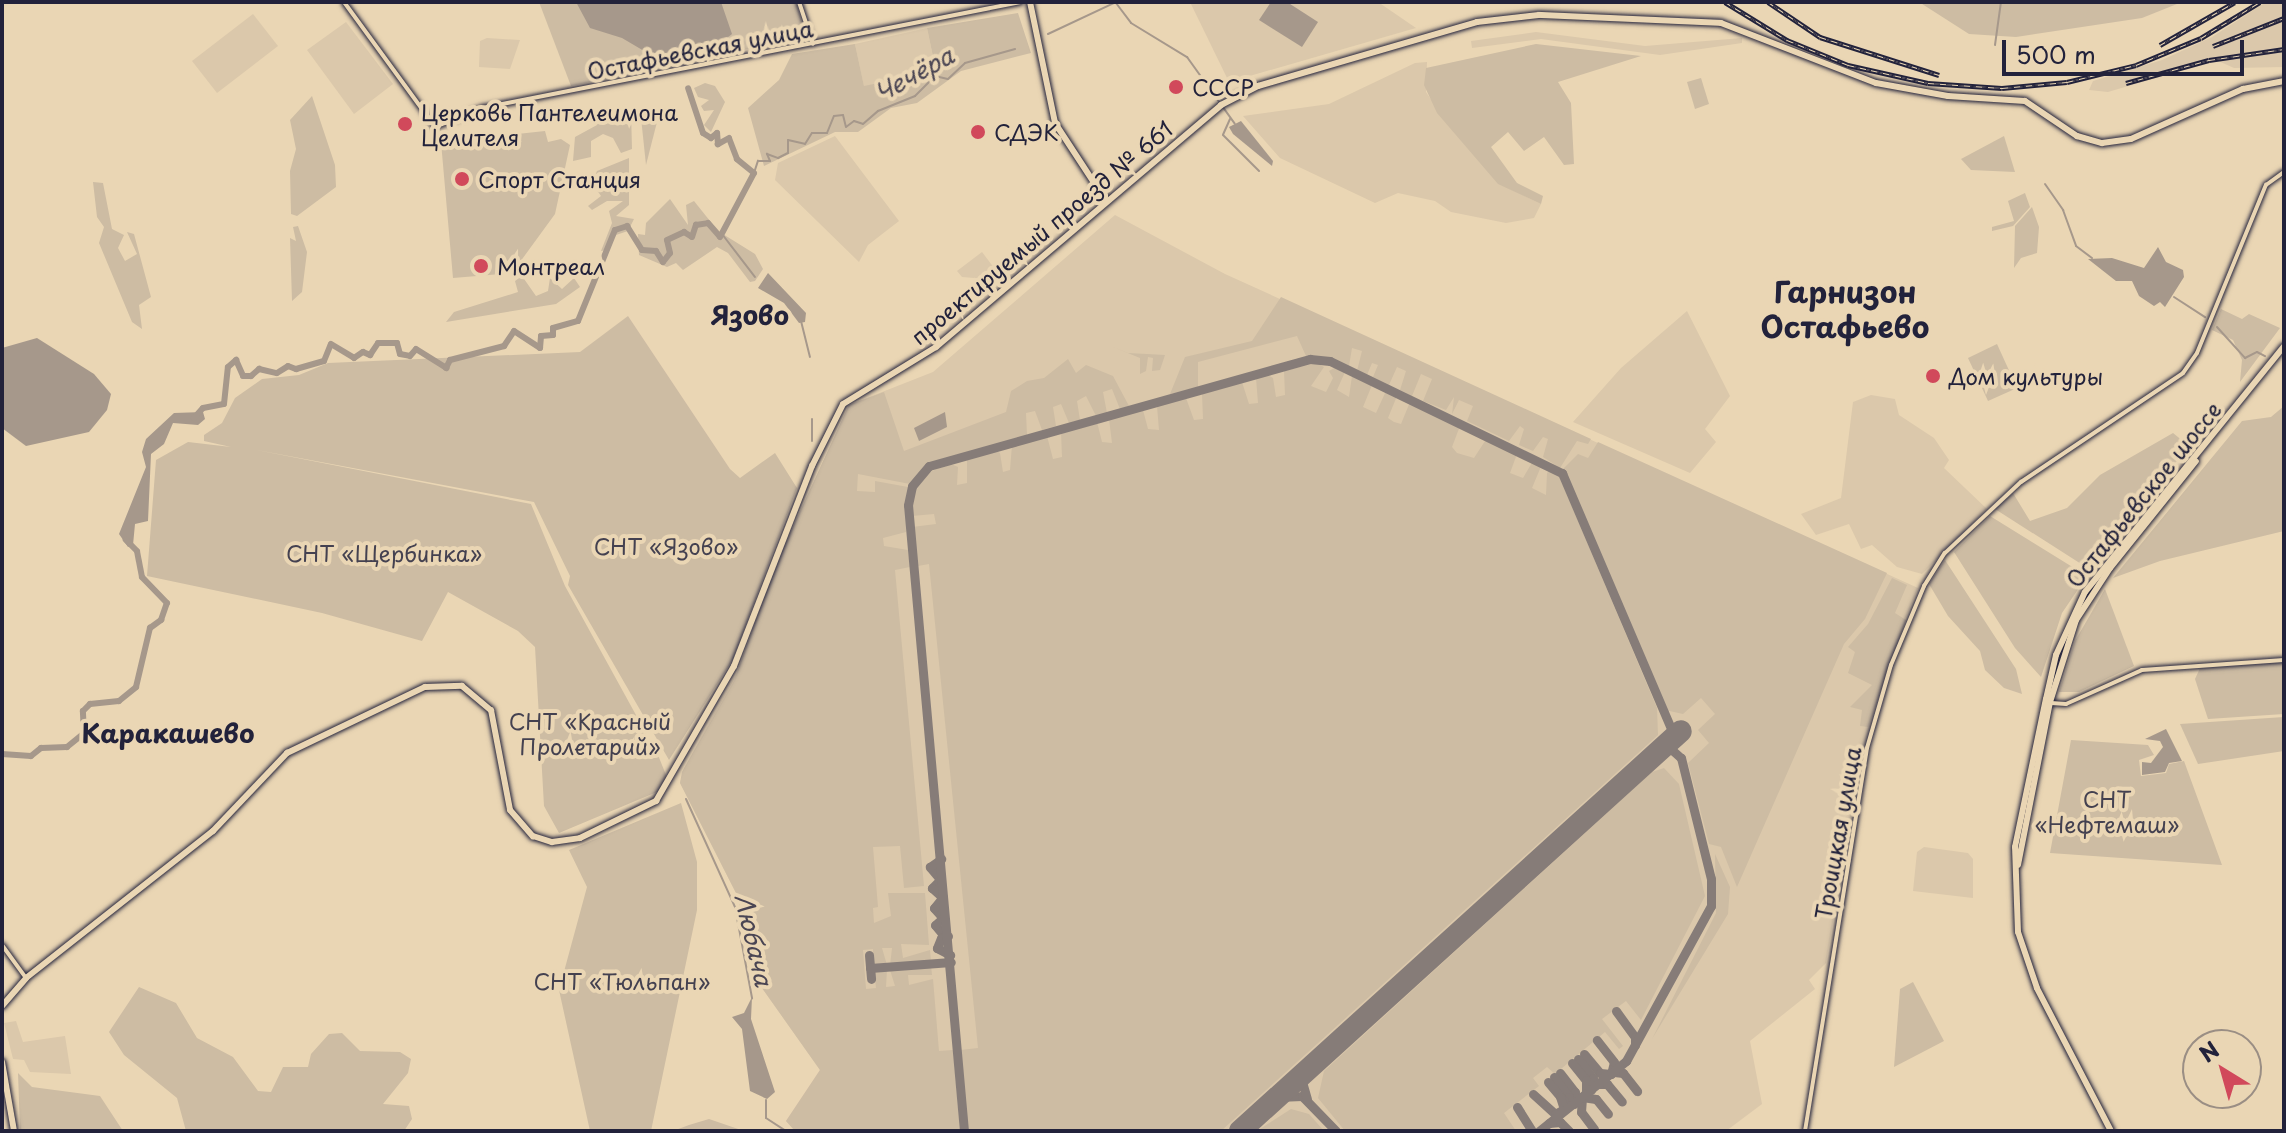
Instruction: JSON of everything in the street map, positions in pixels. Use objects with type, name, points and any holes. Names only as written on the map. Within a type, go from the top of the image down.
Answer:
[{"type":"main road","points":[[1030,2],[1055,123],[1106,201]]},
{"type":"main road","name":"проектируемый проезд № 661","points":[[2,1006],[26,978],[213,831],[287,753],[425,687],[462,686],[491,710],[510,810],[533,836],[569,841],[646,808],[673,780],[734,666],[830,422],[854,393],[913,362],[1244,91],[1443,31],[1509,18],[1572,15],[1721,23],[1876,83],[1929,94],[2025,101],[2077,136],[2102,143],[2131,139],[2239,91],[2284,81]]},
{"type":"main road","name":"Остафьевское шоссе","points":[[2113,1131],[2037,988],[2018,932],[2015,847],[2056,655],[2085,592],[2284,346]]},
{"type":"main road","name":"Остафьевское шоссе","points":[[2048,701],[2061,656],[2086,601],[2284,352]]},
{"type":"main road","points":[[2,1062],[14,1131]]},
{"type":"street","name":"Остафьевская улица","points":[[344,2],[435,127],[482,108],[1021,2]]},
{"type":"street","points":[[799,2],[813,44]]},
{"type":"street","name":"Троицкая улица","points":[[1805,1131],[1867,748],[1897,650],[1924,586],[1945,553],[2048,462],[2183,373],[2197,353],[2266,185],[2284,172]]},
{"type":"street","points":[[2048,701],[2066,704],[2142,670],[2284,660]]},
{"type":"street","points":[[2,945],[26,978]]},
{"type":"shaded area","points":[[576,2],[721,2],[732,34],[718,45],[656,58],[622,38],[590,28]]},
{"type":"shaded area","points":[[1190,2],[1378,2],[1416,28],[1229,82]]},
{"type":"shaded area","points":[[1271,2],[1287,2],[1318,22],[1302,47],[1259,20]]},
{"type":"shaded area","points":[[2266,2],[2284,2],[2284,67],[2234,68],[2216,60],[2108,92],[2089,90],[2093,81],[2162,60],[2212,37]]},
{"type":"shaded area","points":[[253,14],[278,46],[217,93],[192,61]]},
{"type":"shaded area","points":[[346,22],[393,84],[354,114],[307,50]]},
{"type":"shaded area","points":[[927,28],[936,71],[864,87],[855,44]]},
{"type":"shaded area","points":[[1536,32],[1645,46],[1742,38],[1742,43],[1660,55],[1541,39],[1472,48],[1471,41]]},
{"type":"shaded area","points":[[487,38],[520,40],[510,69],[479,67],[480,41]]},
{"type":"shaded area","points":[[1427,62],[1426,92],[1436,107],[1498,183],[1541,204],[1534,218],[1506,223],[1451,212],[1435,201],[1398,193],[1375,203],[1280,158],[1243,116],[1329,104],[1415,63]]},
{"type":"shaded area","points":[[1241,121],[1273,161],[1272,166],[1233,134],[1229,127]]},
{"type":"shaded area","points":[[835,136],[899,221],[868,245],[859,262],[775,180],[778,163]]},
{"type":"shaded area","points":[[1115,215],[1225,274],[1918,588],[1890,655],[1855,785],[1851,786],[1855,792],[1826,963],[1809,980],[1815,989],[1750,1041],[1762,1104],[1726,1131],[795,1131],[786,1121],[820,1070],[762,988],[736,893],[680,783],[684,768],[740,667],[776,564],[849,405],[933,372]]},
{"type":"shaded area","points":[[2158,247],[2166,262],[2183,270],[2184,277],[2165,307],[2160,302],[2154,306],[2139,296],[2132,281],[2116,281],[2088,259],[2112,258],[2144,268]]},
{"type":"shaded area","points":[[982,252],[1001,277],[991,285],[987,279],[962,277],[957,271]]},
{"type":"shaded area","points":[[768,273],[806,313],[805,322],[799,323],[784,303],[758,288]]},
{"type":"shaded area","points":[[1687,311],[1730,396],[1705,429],[1716,442],[1690,473],[1573,422],[1621,368]]},
{"type":"shaded area","points":[[37,338],[94,374],[111,394],[107,410],[89,432],[26,446],[2,428],[2,348]]},
{"type":"shaded area","points":[[1871,395],[1895,399],[1899,415],[1934,438],[1949,460],[1944,468],[1987,509],[1922,574],[1897,567],[1872,545],[1861,549],[1849,524],[1816,535],[1801,514],[1841,498],[1853,402]]},
{"type":"shaded area","points":[[203,412],[205,419],[198,425],[173,423],[164,444],[151,454],[148,521],[135,524],[133,545],[128,547],[119,534],[146,467],[142,452],[146,439],[174,413]]},
{"type":"shaded area","points":[[945,412],[947,427],[919,441],[914,428]]},
{"type":"shaded area","points":[[2166,729],[2182,761],[2169,763],[2165,772],[2142,775],[2142,762],[2151,763],[2163,747],[2160,741],[2145,739]]},
{"type":"shaded area","points":[[1924,847],[1968,853],[1973,859],[1973,898],[1913,891],[1917,852]]},
{"type":"shaded area","points":[[752,997],[751,1019],[775,1092],[767,1099],[750,1091],[742,1029],[732,1017],[744,1013]]},
{"type":"shaded area","points":[[16,1021],[23,1042],[65,1036],[71,1074],[30,1072],[24,1060],[13,1059],[4,1023]]},
{"type":"green space","points":[[539,2],[796,2],[806,37],[571,86]]},
{"type":"green space","points":[[1919,2],[2182,2],[2142,18],[2016,37],[1969,34]]},
{"type":"green space","points":[[1018,13],[1031,53],[961,71],[917,103],[891,108],[858,132],[835,132],[764,166],[748,108],[779,80],[792,54],[855,44],[864,86],[936,71],[927,28]]},
{"type":"green space","points":[[1536,44],[1641,56],[1558,82],[1571,103],[1574,164],[1564,165],[1544,137],[1524,151],[1508,132],[1491,147],[1517,183],[1543,196],[1541,204],[1498,184],[1437,113],[1424,85],[1426,68]]},
{"type":"green space","points":[[1701,78],[1709,104],[1695,109],[1687,82]]},
{"type":"green space","points":[[705,83],[715,86],[725,102],[711,132],[704,125],[714,110],[704,111],[701,106],[709,100],[698,97],[694,88]]},
{"type":"green space","points":[[312,96],[335,165],[336,187],[297,216],[291,214],[290,171],[296,149],[290,120]]},
{"type":"green space","points":[[640,108],[646,108],[657,122],[646,165]]},
{"type":"green space","points":[[615,110],[631,111],[632,149],[621,153],[613,138],[603,134],[591,141],[591,157],[573,161],[575,137],[597,125],[592,117]]},
{"type":"green space","points":[[545,131],[548,142],[561,139],[570,145],[555,214],[512,273],[453,278],[441,142]]},
{"type":"green space","points":[[2004,136],[2015,172],[1971,170],[1961,159]]},
{"type":"green space","points":[[629,158],[629,205],[616,216],[634,219],[628,231],[616,235],[607,250],[601,251],[612,223],[609,211],[623,201],[607,201],[592,210],[588,206],[601,196],[592,183],[597,171]]},
{"type":"green space","points":[[93,182],[103,183],[112,229],[124,235],[118,248],[125,261],[137,254],[127,232],[134,234],[151,297],[139,305],[142,329],[132,322],[99,243],[104,227],[97,217]]},
{"type":"green space","points":[[2025,193],[2030,207],[2013,226],[1992,231],[1992,227],[2014,221],[2008,201]]},
{"type":"green space","points":[[670,199],[688,225],[686,205],[694,201],[718,231],[755,254],[763,269],[755,281],[750,282],[728,253],[717,247],[683,270],[676,263],[667,267],[639,255],[638,234],[645,235],[646,223]]},
{"type":"green space","points":[[2032,207],[2039,227],[2037,253],[2021,258],[2014,268],[2015,226]]},
{"type":"green space","points":[[298,226],[307,252],[302,292],[292,301],[290,238],[296,241],[293,227]]},
{"type":"green space","points":[[522,276],[536,296],[548,291],[550,278],[562,289],[574,278],[580,287],[556,304],[446,322],[454,312],[518,292],[515,281]]},
{"type":"green space","points":[[1281,297],[1591,439],[1588,444],[1577,441],[1560,468],[1543,457],[1548,439],[1543,437],[1533,451],[1519,445],[1524,429],[1520,426],[1509,441],[1467,421],[1473,406],[1459,400],[1452,414],[1454,397],[1446,410],[1423,401],[1432,379],[1421,374],[1412,396],[1400,390],[1406,371],[1397,367],[1389,385],[1373,377],[1378,365],[1372,363],[1367,375],[1357,371],[1362,351],[1352,348],[1349,366],[1306,356],[1297,336],[1198,362],[1198,388],[1170,394],[1185,357],[1252,341]]},
{"type":"green space","points":[[2221,309],[2242,319],[2249,314],[2280,328],[2240,382],[2242,360],[2233,340],[2212,330]]},
{"type":"green space","points":[[628,316],[730,469],[740,478],[775,453],[797,488],[733,659],[669,760],[568,585],[570,576],[534,502],[246,448],[531,504],[565,586],[658,755],[668,780],[664,789],[559,833],[544,806],[535,647],[518,631],[448,592],[422,641],[322,613],[147,576],[156,460],[188,442],[231,447],[204,441],[204,435],[222,423],[235,398],[262,379],[299,375],[328,363],[580,352]]},
{"type":"green space","points":[[1997,344],[2017,388],[1988,401],[1968,358]]},
{"type":"green space","points":[[1108,345],[1128,353],[1165,355],[1160,370],[1152,371],[1153,358],[1148,357],[1146,371],[1140,374],[1140,358]]},
{"type":"green space","points":[[1068,359],[1076,373],[1086,365],[1113,376],[1129,406],[1120,409],[1112,389],[1103,392],[1107,413],[1096,416],[1086,396],[1077,401],[1080,420],[1069,423],[1061,404],[1053,407],[1056,426],[1042,430],[1035,411],[1026,413],[1027,435],[930,463],[910,484],[858,474],[857,491],[875,492],[875,481],[908,487],[906,532],[883,538],[884,546],[908,550],[910,567],[895,570],[924,886],[904,888],[900,846],[873,847],[878,907],[873,908],[874,923],[891,916],[888,893],[925,893],[929,945],[901,944],[903,958],[930,950],[931,962],[890,965],[892,948],[882,948],[887,965],[873,967],[873,949],[863,950],[866,989],[876,988],[874,970],[887,970],[886,987],[895,986],[890,970],[931,965],[932,975],[908,975],[909,985],[933,979],[939,1051],[953,1050],[960,1131],[795,1131],[786,1121],[820,1070],[762,988],[736,893],[680,783],[682,772],[734,681],[776,564],[849,405],[884,392],[904,451],[1006,412],[1011,391],[1027,381],[1044,378]]},
{"type":"green space","points":[[1316,363],[1324,367],[1311,386],[1326,392],[1333,378],[1329,371],[1336,367],[1345,372],[1337,390],[1349,397],[1352,376],[1372,385],[1363,407],[1376,413],[1386,391],[1397,396],[1388,418],[1394,422],[1401,424],[1410,402],[1460,426],[1452,447],[1457,453],[1474,458],[1487,438],[1517,454],[1510,473],[1523,478],[1533,461],[1542,464],[1532,488],[1546,495],[1547,473],[1551,469],[1559,476],[1657,708],[1658,735],[1221,1131],[968,1131],[961,1050],[978,1048],[929,564],[918,566],[912,527],[936,524],[934,514],[912,516],[915,488],[926,474],[949,463],[958,467],[957,485],[967,483],[967,458],[995,450],[1000,453],[1003,472],[1010,470],[1012,445],[1047,436],[1053,459],[1062,457],[1061,432],[1097,422],[1102,442],[1112,443],[1109,419],[1143,410],[1148,429],[1159,430],[1157,406],[1186,398],[1194,420],[1203,419],[1202,393],[1242,382],[1249,404],[1258,403],[1256,378],[1268,375],[1273,378],[1276,397],[1285,395],[1284,371]]},
{"type":"green space","points":[[2284,406],[2284,531],[2160,561],[2113,578],[2242,421],[2271,417]]},
{"type":"green space","points":[[2173,433],[2189,446],[2089,569],[1995,509],[2013,493],[2030,521],[2067,508],[2100,475]]},
{"type":"green space","points":[[1598,442],[1887,573],[1865,619],[1844,644],[1737,887],[1721,847],[1709,844],[1688,763],[1709,743],[1698,730],[1715,714],[1701,698],[1683,714],[1665,710],[1562,470],[1578,454],[1588,458]]},
{"type":"green space","points":[[1990,516],[2087,576],[2062,613],[2041,677],[2015,648],[1954,552]]},
{"type":"green space","points":[[1945,560],[2016,669],[2022,694],[2004,688],[1985,670],[1980,651],[1948,616],[1929,584]]},
{"type":"green space","points":[[1892,578],[1907,585],[1895,613],[1906,620],[1868,727],[1860,726],[1862,710],[1850,707],[1872,685],[1848,673],[1855,652],[1848,647],[1868,624]]},
{"type":"green space","points":[[2105,589],[2134,666],[2079,692],[2059,692],[2075,641]]},
{"type":"green space","points":[[2284,662],[2284,714],[2208,719],[2195,679],[2201,666]]},
{"type":"green space","points":[[2284,717],[2284,751],[2198,764],[2180,724]]},
{"type":"green space","name":"СНТ «Нефтемаш»","points":[[2071,740],[2148,745],[2154,755],[2139,760],[2141,776],[2166,773],[2169,764],[2184,761],[2222,865],[2050,853]]},
{"type":"green space","points":[[1664,768],[1679,784],[1705,896],[1641,1020],[1626,1001],[1602,1019],[1623,1046],[1619,1049],[1605,1032],[1555,1074],[1547,1067],[1533,1078],[1539,1086],[1504,1113],[1516,1131],[1345,1131],[1318,1098],[1324,1071],[1652,772]]},
{"type":"green space","name":"СНТ «Тюльпан»","points":[[681,803],[697,862],[697,910],[651,1131],[590,1131],[559,990],[587,887],[569,850]]},
{"type":"green space","points":[[1715,854],[1730,887],[1728,914],[1652,1039],[1716,913]]},
{"type":"green space","points":[[1913,982],[1944,1041],[1894,1067],[1900,989]]},
{"type":"green space","points":[[139,987],[176,1003],[197,1038],[233,1057],[258,1091],[271,1092],[283,1067],[308,1067],[311,1054],[329,1034],[342,1033],[360,1051],[400,1052],[411,1059],[408,1073],[383,1104],[409,1106],[412,1119],[404,1131],[186,1131],[177,1098],[124,1055],[109,1032]]},
{"type":"green space","points":[[18,1073],[32,1087],[100,1096],[123,1131],[20,1131]]},
{"type":"green space","points":[[1291,1109],[1309,1114],[1324,1131],[1257,1131]]},
{"type":"green space","points":[[709,1119],[744,1131],[673,1131],[689,1125]]},
{"type":"waterway","name":"Чечёра","points":[[1048,34],[1116,2]]},
{"type":"waterway","points":[[1995,45],[2001,2]]},
{"type":"waterway","points":[[1116,3],[1131,23],[1187,57],[1235,124]]},
{"type":"waterway","name":"Чечёра","points":[[754,173],[758,161],[770,161],[767,154],[778,158],[788,153],[788,140],[805,144],[812,133],[827,133],[834,116],[843,115],[846,127],[854,121],[863,124],[878,111],[915,96],[935,76],[948,79],[965,63],[1015,49]]},
{"type":"waterway","points":[[194,418],[203,408],[224,404],[228,367],[236,360],[243,376],[251,376],[259,369],[277,373],[288,366],[296,369],[324,361],[331,344],[354,358],[363,352],[370,355],[378,343],[397,343],[400,354],[410,356],[416,349],[446,368],[450,360],[504,346],[514,331],[540,348],[541,336],[553,335],[553,328],[578,321],[615,230],[627,226],[642,250],[656,251],[663,262],[670,253],[667,240],[684,232],[692,237],[696,225],[708,223],[720,237],[754,173],[737,159],[729,138],[718,144],[717,133],[711,138],[703,133],[688,88]]},
{"type":"waterway","points":[[1230,119],[1223,135],[1259,171]]},
{"type":"waterway","points":[[2045,184],[2063,210],[2076,246],[2092,258]]},
{"type":"waterway","points":[[722,234],[755,277]]},
{"type":"waterway","points":[[2174,297],[2205,317]]},
{"type":"waterway","points":[[801,321],[810,357]]},
{"type":"waterway","points":[[2217,327],[2245,358],[2257,352],[2265,356]]},
{"type":"waterway","points":[[812,419],[812,441]]},
{"type":"waterway","points":[[2,754],[31,756],[41,748],[67,747],[84,733],[83,711],[90,704],[119,701],[136,687],[150,628],[161,620],[167,603],[142,577],[137,551],[126,540]]},
{"type":"waterway","name":"Любача","points":[[686,799],[735,907],[752,998]]},
{"type":"waterway","name":"Любача","points":[[766,1100],[766,1118],[786,1131]]},
{"type":"taxiway","points":[[964,1131],[908,505],[912,486],[929,466],[1310,359],[1330,361],[1562,473],[1671,728],[1671,740]]},
{"type":"taxiway","points":[[1539,1131],[1626,1061],[1711,906],[1711,879],[1681,758],[1672,750],[1658,751]]},
{"type":"taxiway","points":[[940,879],[930,867],[941,859]]},
{"type":"taxiway","points":[[941,879],[932,888],[942,897]]},
{"type":"taxiway","points":[[942,917],[934,908],[943,897]]},
{"type":"taxiway","points":[[944,917],[935,925],[944,936]]},
{"type":"taxiway","points":[[948,936],[941,938],[937,948],[950,955]]},
{"type":"taxiway","points":[[869,955],[871,979]]},
{"type":"taxiway","points":[[870,968],[951,962]]},
{"type":"taxiway","points":[[1616,1011],[1635,1037],[1635,1045]]},
{"type":"taxiway","points":[[1584,1054],[1600,1073],[1611,1074],[1614,1062],[1597,1040]]},
{"type":"taxiway","points":[[1578,1059],[1593,1078],[1591,1090]]},
{"type":"taxiway","points":[[1572,1063],[1586,1080],[1586,1094]]},
{"type":"taxiway","points":[[1307,1099],[1302,1082],[1308,1069]]},
{"type":"taxiway","points":[[1614,1072],[1623,1073],[1637,1091]]},
{"type":"taxiway","points":[[1560,1073],[1575,1092],[1574,1104]]},
{"type":"taxiway","points":[[1554,1077],[1569,1097],[1568,1107]]},
{"type":"taxiway","points":[[1548,1082],[1564,1101]]},
{"type":"taxiway","points":[[1599,1084],[1607,1084],[1622,1102]]},
{"type":"taxiway","points":[[1533,1094],[1555,1114],[1564,1109],[1560,1097]]},
{"type":"taxiway","points":[[1277,1097],[1302,1096],[1336,1131]]},
{"type":"taxiway","points":[[1594,1129],[1581,1112],[1582,1097],[1596,1099],[1608,1114]]},
{"type":"taxiway","points":[[1517,1107],[1532,1131]]},
{"type":"taxiway","points":[[1549,1123],[1560,1122],[1569,1131]]},
{"type":"runway","points":[[1240,1131],[1681,731]]},
{"type":"railway","points":[[1725,2],[1787,40],[1848,65],[1928,83],[2002,88],[2067,82],[2136,65],[2201,38],[2260,2]]},
{"type":"railway","points":[[1768,2],[1820,37],[1939,75]]},
{"type":"railway","points":[[2160,45],[2235,2]]},
{"type":"railway","points":[[2213,46],[2284,18]]},
{"type":"railway","points":[[2126,83],[2209,60],[2284,49]]},
{"type":"place","name":"СССР","points":[[1176,87]]},
{"type":"place","name":"Церковь Пантелеимона Целителя","points":[[405,124]]},
{"type":"place","name":"СДЭК","points":[[978,132]]},
{"type":"place","name":"Спорт Станция","points":[[462,179]]},
{"type":"place","name":"Монтреал","points":[[481,266]]},
{"type":"place","name":"Дом культуры","points":[[1933,376]]},
{"type":"district","name":"Гарнизон Остафьево","points":[[1845,308]]},
{"type":"district","name":"Язово","points":[[750,315]]},
{"type":"district","name":"Каракашево","points":[[168,733]]},
{"type":"park label","name":"СНТ «Язово»","points":[[666,546]]},
{"type":"park label","name":"СНТ «Щербинка»","points":[[384,553]]},
{"type":"park label","name":"СНТ «Красный Пролетарий»","points":[[590,732]]}]
